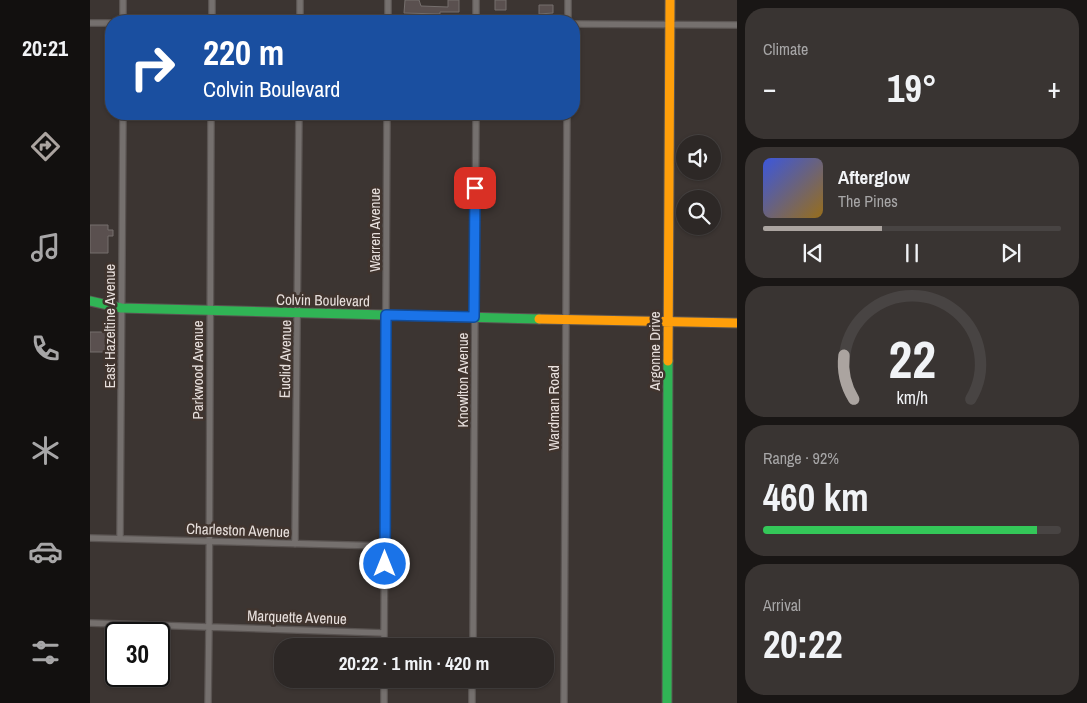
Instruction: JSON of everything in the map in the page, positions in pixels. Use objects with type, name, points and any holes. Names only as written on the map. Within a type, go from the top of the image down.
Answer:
[{"type":"street","points":[[123,0],[123,15]]},
{"type":"street","points":[[212,0],[212,15]]},
{"type":"street","points":[[300,0],[300,15]]},
{"type":"street","points":[[388,0],[388,15]]},
{"type":"street","points":[[476,0],[476,15]]},
{"type":"street","points":[[568,0],[568,15]]},
{"type":"street","name":"Argonne Drive","points":[[666,703],[670,0]]},
{"type":"street","points":[[90,23],[105,23]]},
{"type":"street","points":[[580,24],[737,25]]},
{"type":"street","name":"East Hazeltine Avenue","points":[[120,538],[123,120]]},
{"type":"street","name":"Parkwood Avenue","points":[[208,703],[211,120]]},
{"type":"street","name":"Euclid Avenue","points":[[295,544],[299,120]]},
{"type":"street","name":"Warren Avenue","points":[[384,638],[387,120]]},
{"type":"street","name":"Knowlton Avenue","points":[[472,638],[476,120]]},
{"type":"street","name":"Wardman Road","points":[[564,703],[567,120]]},
{"type":"street","name":"Colvin Boulevard","points":[[90,301],[121,308],[737,323]]},
{"type":"street","name":"Charleston Avenue","points":[[90,538],[385,546]]},
{"type":"street","name":"Marquette Avenue","points":[[90,624],[384,632]]},
{"type":"street","points":[[384,688],[384,703]]},
{"type":"street","points":[[472,688],[472,703]]},
{"type":"building","points":[[405,0],[419,0],[421,6],[448,7],[448,0],[459,0],[459,12],[440,12],[440,14],[404,13]]},
{"type":"building","points":[[495,0],[506,0],[506,10],[495,10]]},
{"type":"building","points":[[539,5],[553,5],[553,13],[539,14]]},
{"type":"building","points":[[90,225],[108,225],[108,230],[113,230],[113,236],[108,236],[108,253],[90,253]]},
{"type":"building","points":[[90,332],[106,332],[105,352],[90,352]]},
{"type":"traffic: fast","points":[[90,301],[121,308],[539,319]]},
{"type":"traffic: fast","points":[[667,703],[668,361]]},
{"type":"traffic: slow","points":[[668,361],[670,0]]},
{"type":"traffic: slow","points":[[539,319],[737,323]]},
{"type":"route","points":[[385,564],[386,315],[474,317],[475,188]]}]
